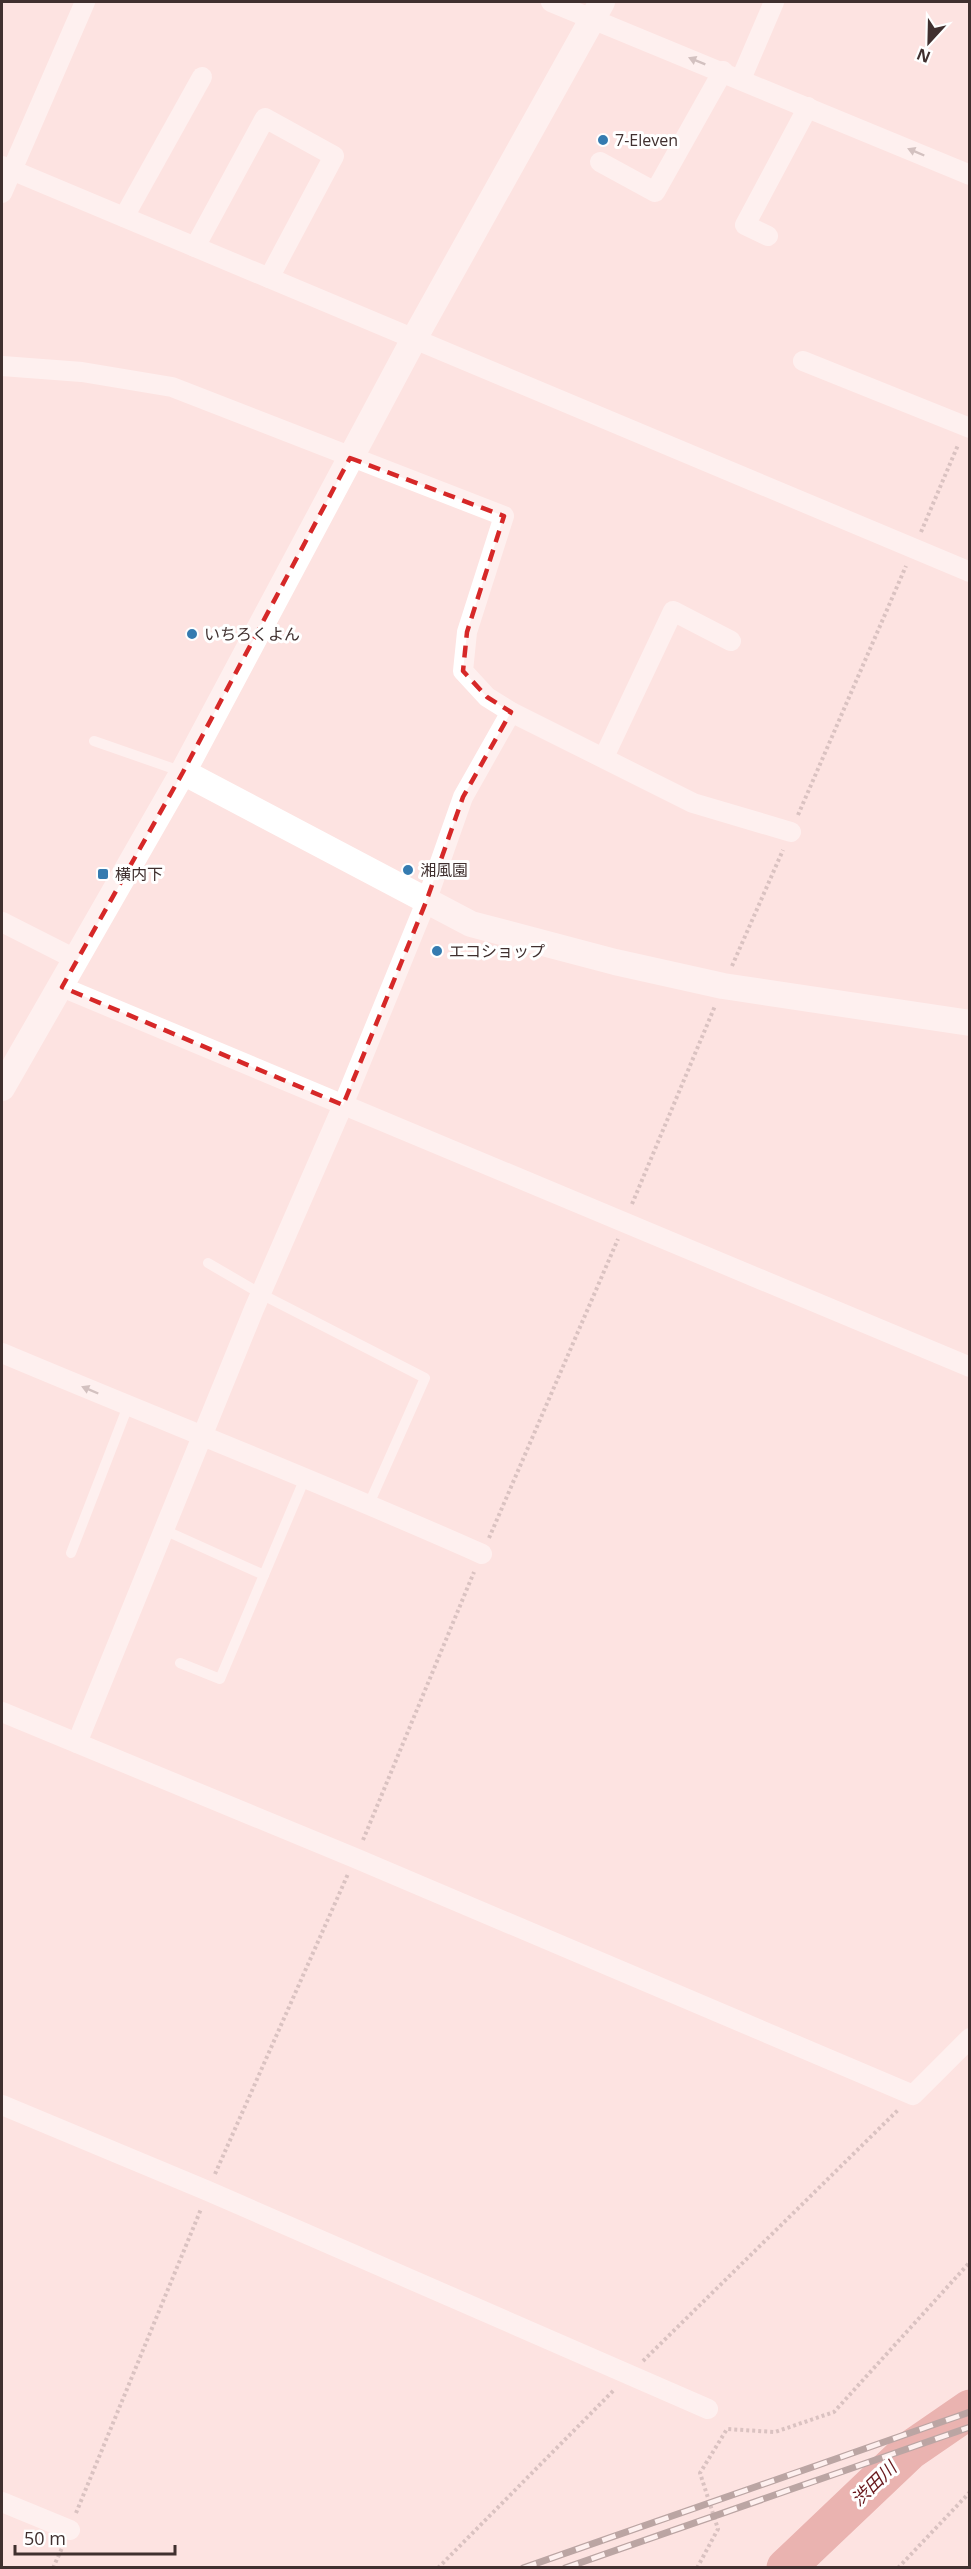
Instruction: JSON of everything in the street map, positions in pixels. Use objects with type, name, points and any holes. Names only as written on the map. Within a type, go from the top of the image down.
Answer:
[{"type":"street","points":[[2,193],[6,168],[85,2]]},
{"type":"street","points":[[551,2],[597,11],[732,75],[968,172]]},
{"type":"street","points":[[600,162],[655,192],[732,75],[774,2]]},
{"type":"street","points":[[2,1088],[62,987],[183,772],[414,339],[597,11]]},
{"type":"street","points":[[124,217],[202,77]]},
{"type":"street","points":[[768,236],[745,225],[808,107]]},
{"type":"street","points":[[195,247],[266,118],[334,156],[269,278]]},
{"type":"street","points":[[6,168],[969,572]]},
{"type":"street","points":[[803,361],[968,428]]},
{"type":"street","points":[[2,366],[82,372],[172,387],[504,516],[467,632],[463,671],[487,697],[511,712],[693,803],[791,832]]},
{"type":"street","points":[[604,757],[673,611],[730,641]]},
{"type":"street","points":[[77,1743],[261,1294],[344,1105],[426,902],[463,797],[511,712]]},
{"type":"street","points":[[183,772],[471,924],[615,962],[723,986],[969,1023]]},
{"type":"street","points":[[2,922],[77,960]]},
{"type":"street","points":[[62,987],[969,1367]]},
{"type":"street","points":[[2,1353],[369,1504],[482,1554]]},
{"type":"street","points":[[2,1712],[355,1858],[913,2095],[969,2038]]},
{"type":"street","points":[[2,2104],[208,2191],[708,2409]]},
{"type":"street","points":[[2,2502],[70,2530]]},
{"type":"lane","points":[[94,741],[183,772]]},
{"type":"lane","points":[[208,1263],[261,1294],[425,1378],[369,1504]]},
{"type":"lane","points":[[71,1553],[128,1406]]},
{"type":"lane","points":[[180,1662],[220,1679],[305,1478]]},
{"type":"lane","points":[[164,1530],[264,1575]]},
{"type":"path","points":[[53,2568],[208,2191],[355,1858],[482,1554],[625,1223],[723,986],[968,428]]},
{"type":"path","points":[[438,2568],[629,2375],[913,2095]]},
{"type":"path","points":[[697,2568],[718,2529],[700,2473],[727,2429],[775,2432],[834,2412],[969,2262]]},
{"type":"path","points":[[898,2568],[969,2492]]},
{"type":"highlighted area","points":[[350,458],[504,516],[467,632],[463,671],[487,697],[511,712],[463,797],[426,902],[343,1105],[62,987],[183,772]]},
{"type":"waterway","name":"渋田川","points":[[786,2568],[909,2451],[970,2409]]},
{"type":"railway","points":[[523,2568],[970,2412]]},
{"type":"railway","points":[[565,2568],[970,2427]]},
{"type":"place","name":"7-Eleven","points":[[603,140]]},
{"type":"place","name":"いちろくよん","points":[[192,634]]},
{"type":"place","name":"湘風園","points":[[408,870]]},
{"type":"place","name":"横内下","points":[[103,874]]},
{"type":"place","name":"エコショップ","points":[[437,951]]}]
